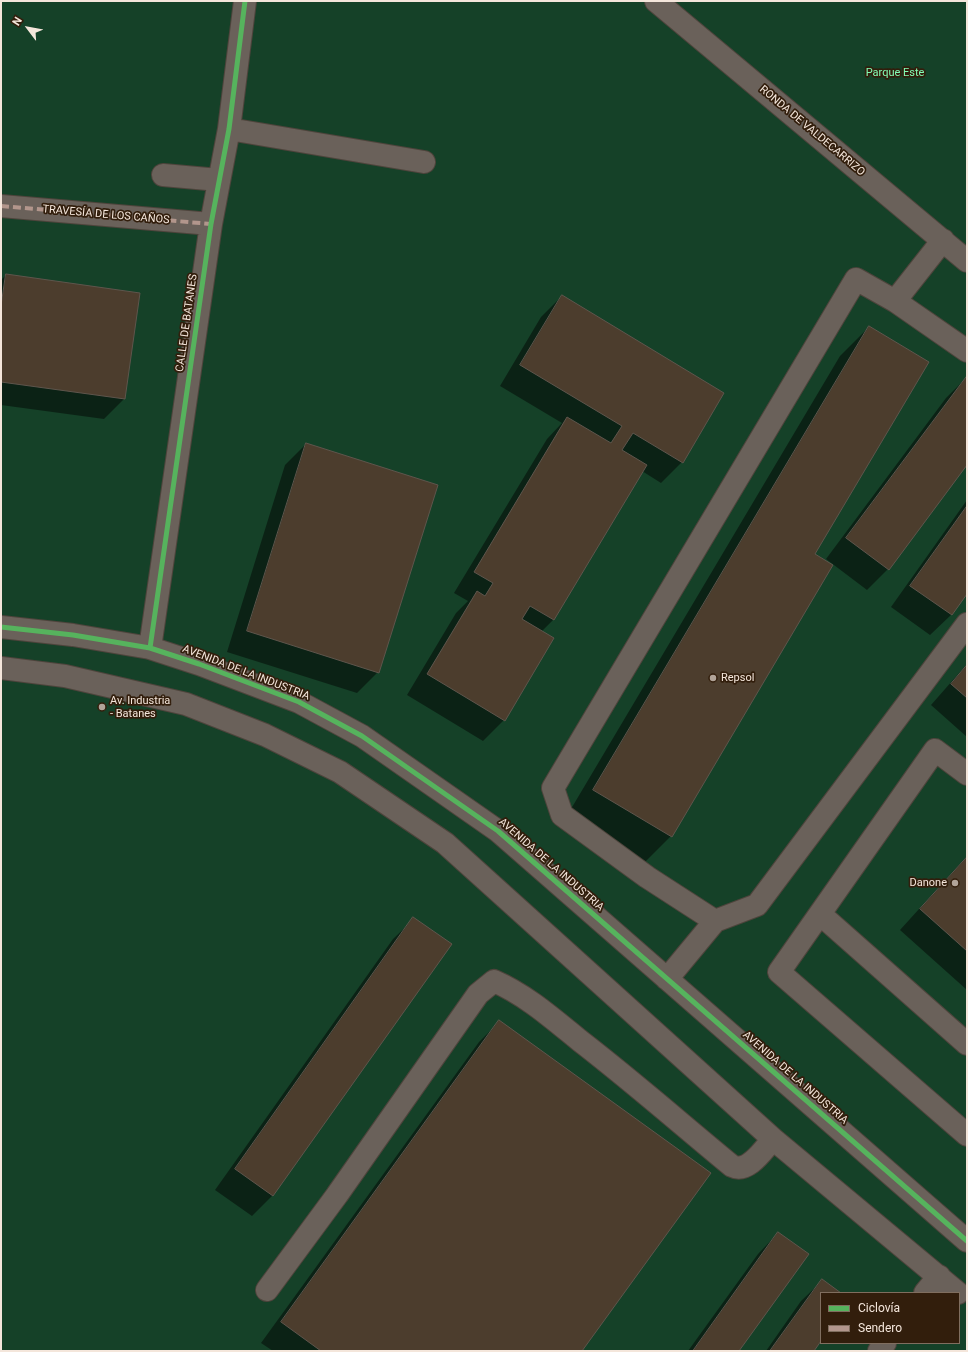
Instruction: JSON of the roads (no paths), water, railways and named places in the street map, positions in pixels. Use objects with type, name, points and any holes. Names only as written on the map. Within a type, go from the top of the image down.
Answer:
[{"type":"street","name":"CALLE DE BATANES","points":[[150,648],[211,224],[229,129],[245,1]]},
{"type":"street","name":"RONDA DE VALDECARRIZO","points":[[656,1],[967,261]]},
{"type":"street","points":[[229,129],[424,162]]},
{"type":"street","points":[[163,175],[219,180]]},
{"type":"street","name":"TRAVESÍA DE LOS CAÑOS","points":[[1,206],[211,224]]},
{"type":"street","points":[[895,301],[943,240]]},
{"type":"street","points":[[714,921],[647,877],[562,815],[553,788],[856,279],[895,301],[967,351]]},
{"type":"street","points":[[667,979],[714,921],[757,905],[967,624]]},
{"type":"street","name":"AVENIDA DE LA INDUSTRIA","points":[[1,627],[73,635],[150,648],[199,664],[299,702],[362,736],[498,832],[967,1241]]},
{"type":"street","points":[[1,668],[65,676],[186,704],[265,734],[340,772],[445,843],[773,1139],[939,1276],[956,1292]]},
{"type":"street","points":[[967,774],[935,750],[779,972],[967,1135]]},
{"type":"street","points":[[820,914],[967,1044]]},
{"type":"street","points":[[267,1290],[337,1195],[478,994],[494,981],[536,1006],[635,1084],[732,1166],[736,1168],[746,1166],[773,1139]]},
{"type":"street","points":[[926,1292],[939,1276]]},
{"type":"place","name":"Repsol","points":[[713,678]]},
{"type":"place","name":"Av. Industria - Batanes","points":[[102,707]]},
{"type":"place","name":"Danone","points":[[955,883]]},
{"type":"park label","name":"Parque Este","points":[[895,73]]}]
